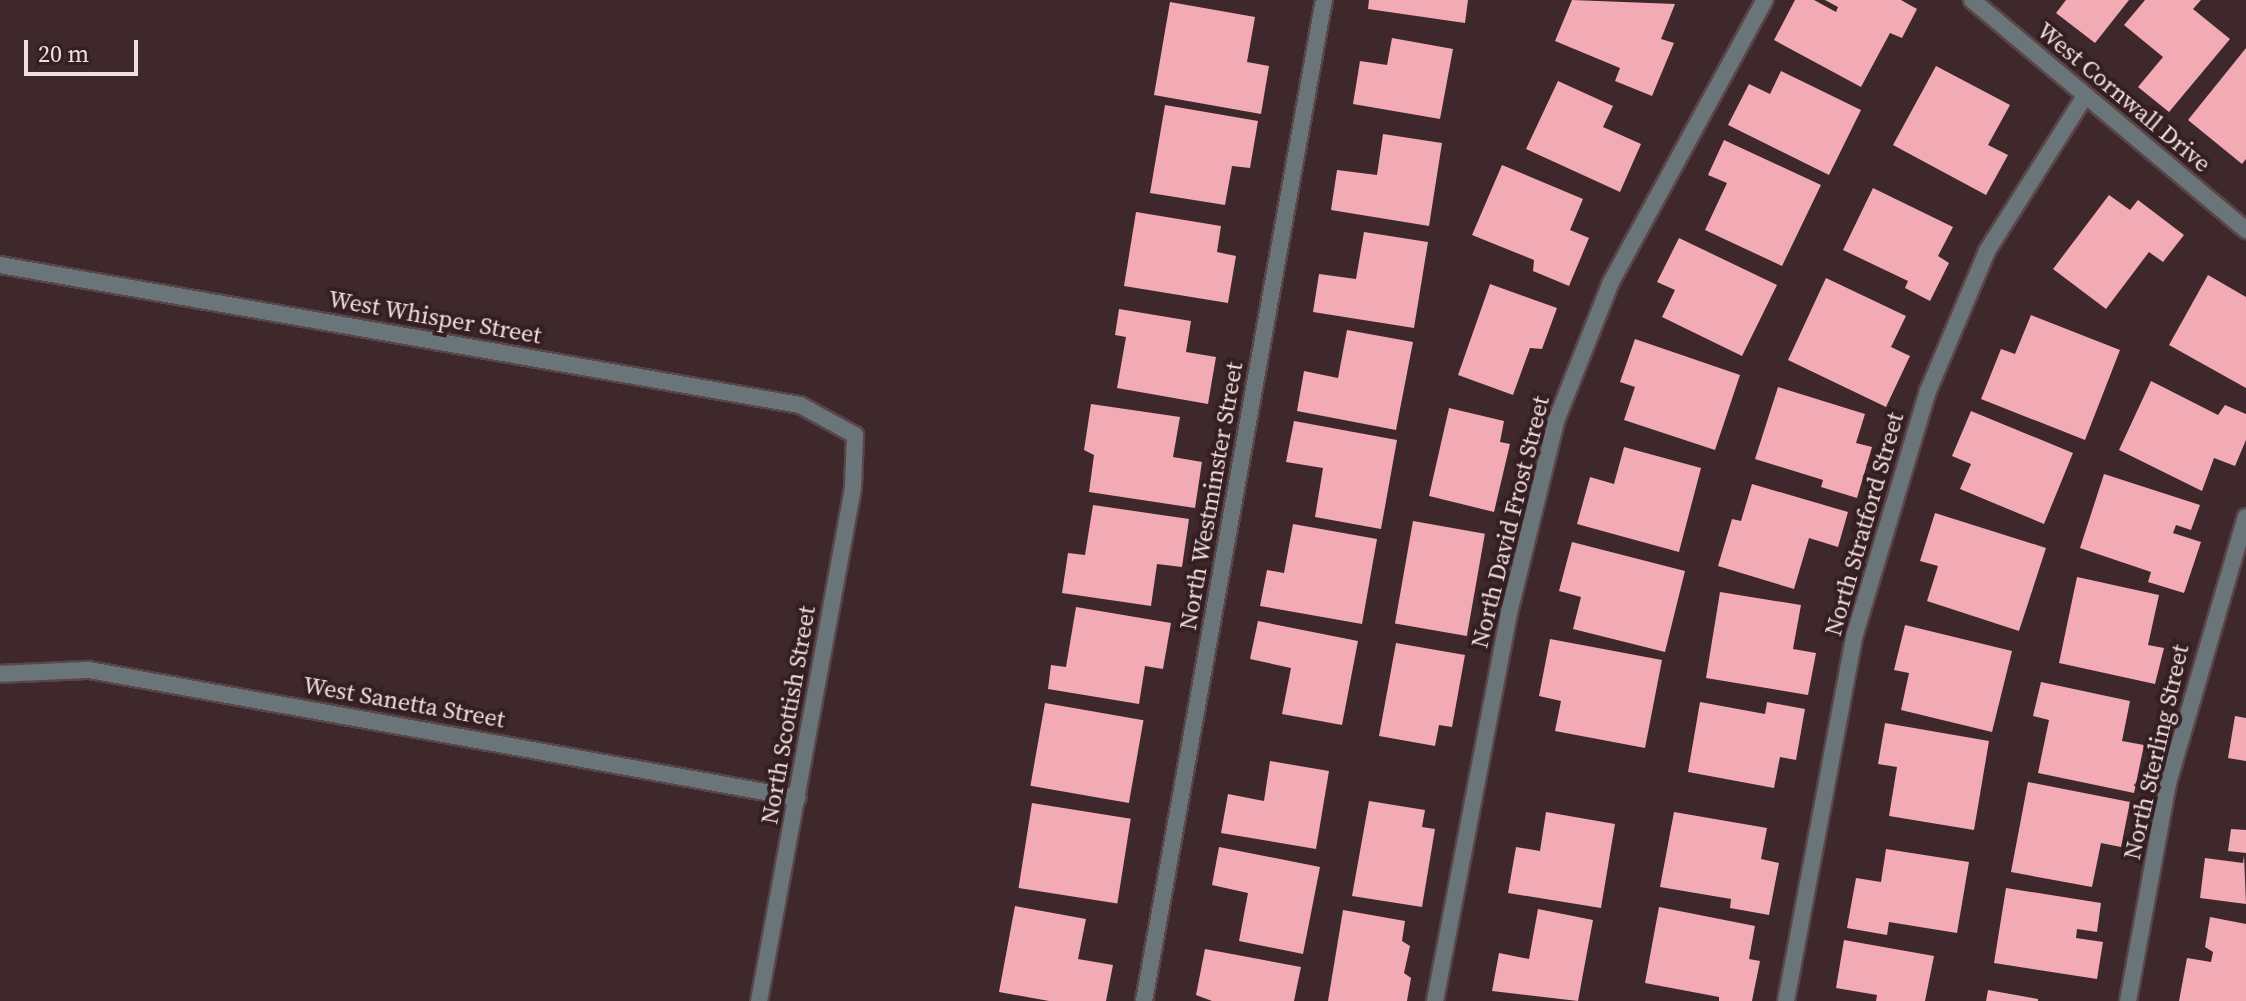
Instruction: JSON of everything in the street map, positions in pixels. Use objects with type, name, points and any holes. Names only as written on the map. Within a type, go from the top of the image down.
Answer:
[{"type":"street","name":"North Westminster Street","points":[[1144,1001],[1324,0]]},
{"type":"street","name":"North David Frost Street","points":[[1435,1001],[1509,613],[1556,421],[1611,282],[1765,0]]},
{"type":"street","name":"West Cornwall Drive","points":[[1972,0],[2246,230]]},
{"type":"street","name":"North Stratford Street","points":[[1786,1001],[1855,634],[1928,391],[1987,251],[2085,96]]},
{"type":"street","name":"West Whisper Street","points":[[0,265],[800,405],[855,435]]},
{"type":"street","name":"North Scottish Street","points":[[759,1001],[853,488],[855,435]]},
{"type":"street","name":"North Sterling Street","points":[[2128,1001],[2168,783],[2246,517]]},
{"type":"street","name":"West Sanetta Street","points":[[0,674],[89,670],[798,798]]},
{"type":"building","points":[[1369,0],[1468,0],[1465,23],[1368,9]]},
{"type":"building","points":[[1572,0],[1675,4],[1661,39],[1674,43],[1652,96],[1615,81],[1620,68],[1555,41]]},
{"type":"building","points":[[1795,0],[1814,0],[1836,12],[1838,7],[1825,0],[1901,0],[1917,9],[1902,38],[1890,33],[1861,87],[1774,40]]},
{"type":"building","points":[[2066,0],[2129,0],[2095,43],[2056,13]]},
{"type":"building","points":[[2145,0],[2201,0],[2193,9],[2230,39],[2169,112],[2138,87],[2163,57],[2124,25]]},
{"type":"building","points":[[1170,2],[1255,17],[1247,62],[1269,66],[1261,114],[1154,95]]},
{"type":"building","points":[[1392,38],[1453,49],[1440,119],[1353,104],[1360,61],[1387,65]]},
{"type":"building","points":[[2246,48],[2246,159],[2242,164],[2188,120]]},
{"type":"building","points":[[1936,66],[2010,105],[1988,145],[2008,155],[1986,195],[1893,145]]},
{"type":"building","points":[[1781,71],[1861,110],[1829,175],[1728,125],[1749,84],[1770,94]]},
{"type":"building","points":[[1558,81],[1613,106],[1603,127],[1641,144],[1620,192],[1526,149]]},
{"type":"building","points":[[1165,105],[1258,121],[1250,168],[1232,166],[1225,205],[1150,193]]},
{"type":"building","points":[[1383,134],[1442,143],[1429,226],[1331,210],[1337,170],[1377,175]]},
{"type":"building","points":[[1724,140],[1821,185],[1782,266],[1705,230],[1727,183],[1708,175]]},
{"type":"building","points":[[1502,165],[1583,199],[1570,230],[1589,238],[1569,286],[1533,271],[1534,260],[1472,235]]},
{"type":"building","points":[[1873,188],[1953,227],[1938,256],[1949,263],[1930,301],[1905,288],[1908,281],[1843,250]]},
{"type":"building","points":[[2109,195],[2130,210],[2138,200],[2184,235],[2163,262],[2149,252],[2106,309],[2053,269]]},
{"type":"building","points":[[1136,212],[1221,226],[1217,252],[1236,256],[1228,303],[1124,286]]},
{"type":"building","points":[[1364,232],[1428,242],[1414,328],[1313,312],[1319,274],[1356,279]]},
{"type":"building","points":[[1679,238],[1777,285],[1742,356],[1662,317],[1675,290],[1657,282]]},
{"type":"building","points":[[2208,275],[2246,297],[2246,388],[2169,345]]},
{"type":"building","points":[[1826,278],[1906,316],[1891,347],[1910,356],[1886,407],[1788,360]]},
{"type":"building","points":[[1490,284],[1557,308],[1542,349],[1530,348],[1513,395],[1458,375]]},
{"type":"building","points":[[1119,309],[1191,321],[1186,352],[1216,357],[1208,404],[1117,388],[1126,337],[1115,335]]},
{"type":"building","points":[[2031,315],[2120,350],[2085,440],[1981,399],[2001,349],[2015,354]]},
{"type":"building","points":[[1347,330],[1413,342],[1396,430],[1297,411],[1304,371],[1338,378]]},
{"type":"building","points":[[1635,339],[1740,375],[1715,450],[1624,420],[1635,387],[1620,382]]},
{"type":"building","points":[[2151,381],[2218,415],[2225,405],[2246,414],[2246,440],[2235,466],[2214,458],[2202,491],[2119,450]]},
{"type":"building","points":[[1778,387],[1865,414],[1856,443],[1872,447],[1857,498],[1821,487],[1823,480],[1755,459]]},
{"type":"building","points":[[1091,404],[1180,417],[1173,457],[1202,462],[1195,508],[1089,492],[1094,455],[1084,450]]},
{"type":"building","points":[[1449,408],[1504,421],[1500,442],[1510,444],[1494,512],[1429,496]]},
{"type":"building","points":[[1971,411],[2073,453],[2044,524],[1960,489],[1971,464],[1952,456]]},
{"type":"building","points":[[1294,421],[1397,440],[1381,529],[1315,517],[1323,468],[1286,462]]},
{"type":"building","points":[[1624,447],[1701,468],[1679,552],[1577,524],[1590,477],[1614,484]]},
{"type":"building","points":[[2104,474],[2200,505],[2191,530],[2176,525],[2173,533],[2201,542],[2184,593],[2148,582],[2151,572],[2080,548]]},
{"type":"building","points":[[1752,484],[1848,512],[1838,547],[1809,538],[1794,589],[1718,566],[1732,519],[1741,521]]},
{"type":"building","points":[[1093,505],[1189,519],[1182,567],[1157,564],[1151,606],[1062,593],[1068,553],[1085,555]]},
{"type":"building","points":[[1935,513],[2046,548],[2019,631],[1927,601],[1938,566],[1920,561]]},
{"type":"building","points":[[1413,521],[1485,534],[1467,636],[1395,623]]},
{"type":"building","points":[[1293,524],[1377,539],[1362,624],[1260,606],[1267,570],[1284,573]]},
{"type":"building","points":[[1572,542],[1685,571],[1665,652],[1573,629],[1581,597],[1559,591]]},
{"type":"building","points":[[2077,577],[2159,595],[2148,645],[2164,648],[2155,684],[2059,663]]},
{"type":"building","points":[[1720,592],[1801,605],[1793,649],[1816,653],[1808,695],[1706,678]]},
{"type":"building","points":[[1076,607],[1171,623],[1163,669],[1145,666],[1139,704],[1048,689],[1051,665],[1066,667]]},
{"type":"building","points":[[1258,621],[1358,641],[1342,725],[1282,714],[1291,668],[1250,659]]},
{"type":"building","points":[[1905,625],[2012,651],[1992,732],[1901,710],[1909,673],[1894,670]]},
{"type":"building","points":[[1550,639],[1662,660],[1645,748],[1555,731],[1561,701],[1539,696]]},
{"type":"building","points":[[1396,643],[1465,655],[1452,727],[1439,725],[1435,746],[1379,736]]},
{"type":"building","points":[[2041,682],[2130,701],[2122,741],[2144,745],[2134,793],[2038,773],[2049,720],[2033,716]]},
{"type":"building","points":[[1700,702],[1765,714],[1767,702],[1805,709],[1796,760],[1780,757],[1774,788],[1688,772]]},
{"type":"building","points":[[1045,703],[1143,720],[1129,803],[1030,786]]},
{"type":"building","points":[[2235,716],[2246,718],[2246,761],[2228,758]]},
{"type":"building","points":[[1885,723],[1989,741],[1974,830],[1889,816],[1897,767],[1878,764]]},
{"type":"building","points":[[1270,761],[1329,771],[1316,849],[1221,833],[1228,794],[1264,801]]},
{"type":"building","points":[[2028,782],[2130,802],[2121,847],[2101,843],[2092,887],[2011,872]]},
{"type":"building","points":[[1369,801],[1425,810],[1422,827],[1435,829],[1422,907],[1352,896]]},
{"type":"building","points":[[1032,803],[1131,819],[1117,904],[1019,888]]},
{"type":"building","points":[[1546,812],[1615,824],[1601,908],[1508,893],[1516,847],[1540,851]]},
{"type":"building","points":[[1674,812],[1767,828],[1761,859],[1779,863],[1769,915],[1730,908],[1731,899],[1660,887]]},
{"type":"building","points":[[2231,829],[2246,830],[2246,853],[2228,851]]},
{"type":"building","points":[[1219,847],[1320,867],[1303,954],[1239,941],[1248,893],[1212,885]]},
{"type":"building","points":[[1886,849],[1969,862],[1957,933],[1889,922],[1887,935],[1847,928],[1856,878],[1881,882]]},
{"type":"building","points":[[2244,855],[2246,904],[2200,898],[2205,858],[2243,863]]},
{"type":"building","points":[[2006,888],[2101,903],[2097,932],[2077,929],[2076,938],[2103,942],[2097,979],[1994,963]]},
{"type":"building","points":[[1015,906],[1086,919],[1078,959],[1113,965],[1106,1001],[1049,1001],[999,992]]},
{"type":"building","points":[[1659,907],[1755,926],[1749,959],[1760,961],[1752,1001],[1719,1001],[1719,997],[1645,983]]},
{"type":"building","points":[[1538,909],[1593,920],[1578,1001],[1492,991],[1499,953],[1529,959]]},
{"type":"building","points":[[1343,910],[1405,921],[1402,941],[1410,946],[1404,973],[1411,978],[1407,1001],[1328,1001]]},
{"type":"building","points":[[2210,917],[2246,924],[2246,1001],[2179,1001],[2187,958],[2211,962],[2213,952],[2205,947]]},
{"type":"building","points":[[1844,940],[1934,956],[1925,1001],[1876,1001],[1877,995],[1836,988]]},
{"type":"building","points":[[1205,949],[1301,967],[1294,1001],[1212,1001],[1196,995]]},
{"type":"building","points":[[1988,990],[2038,999],[2038,1001],[1986,1001]]}]
